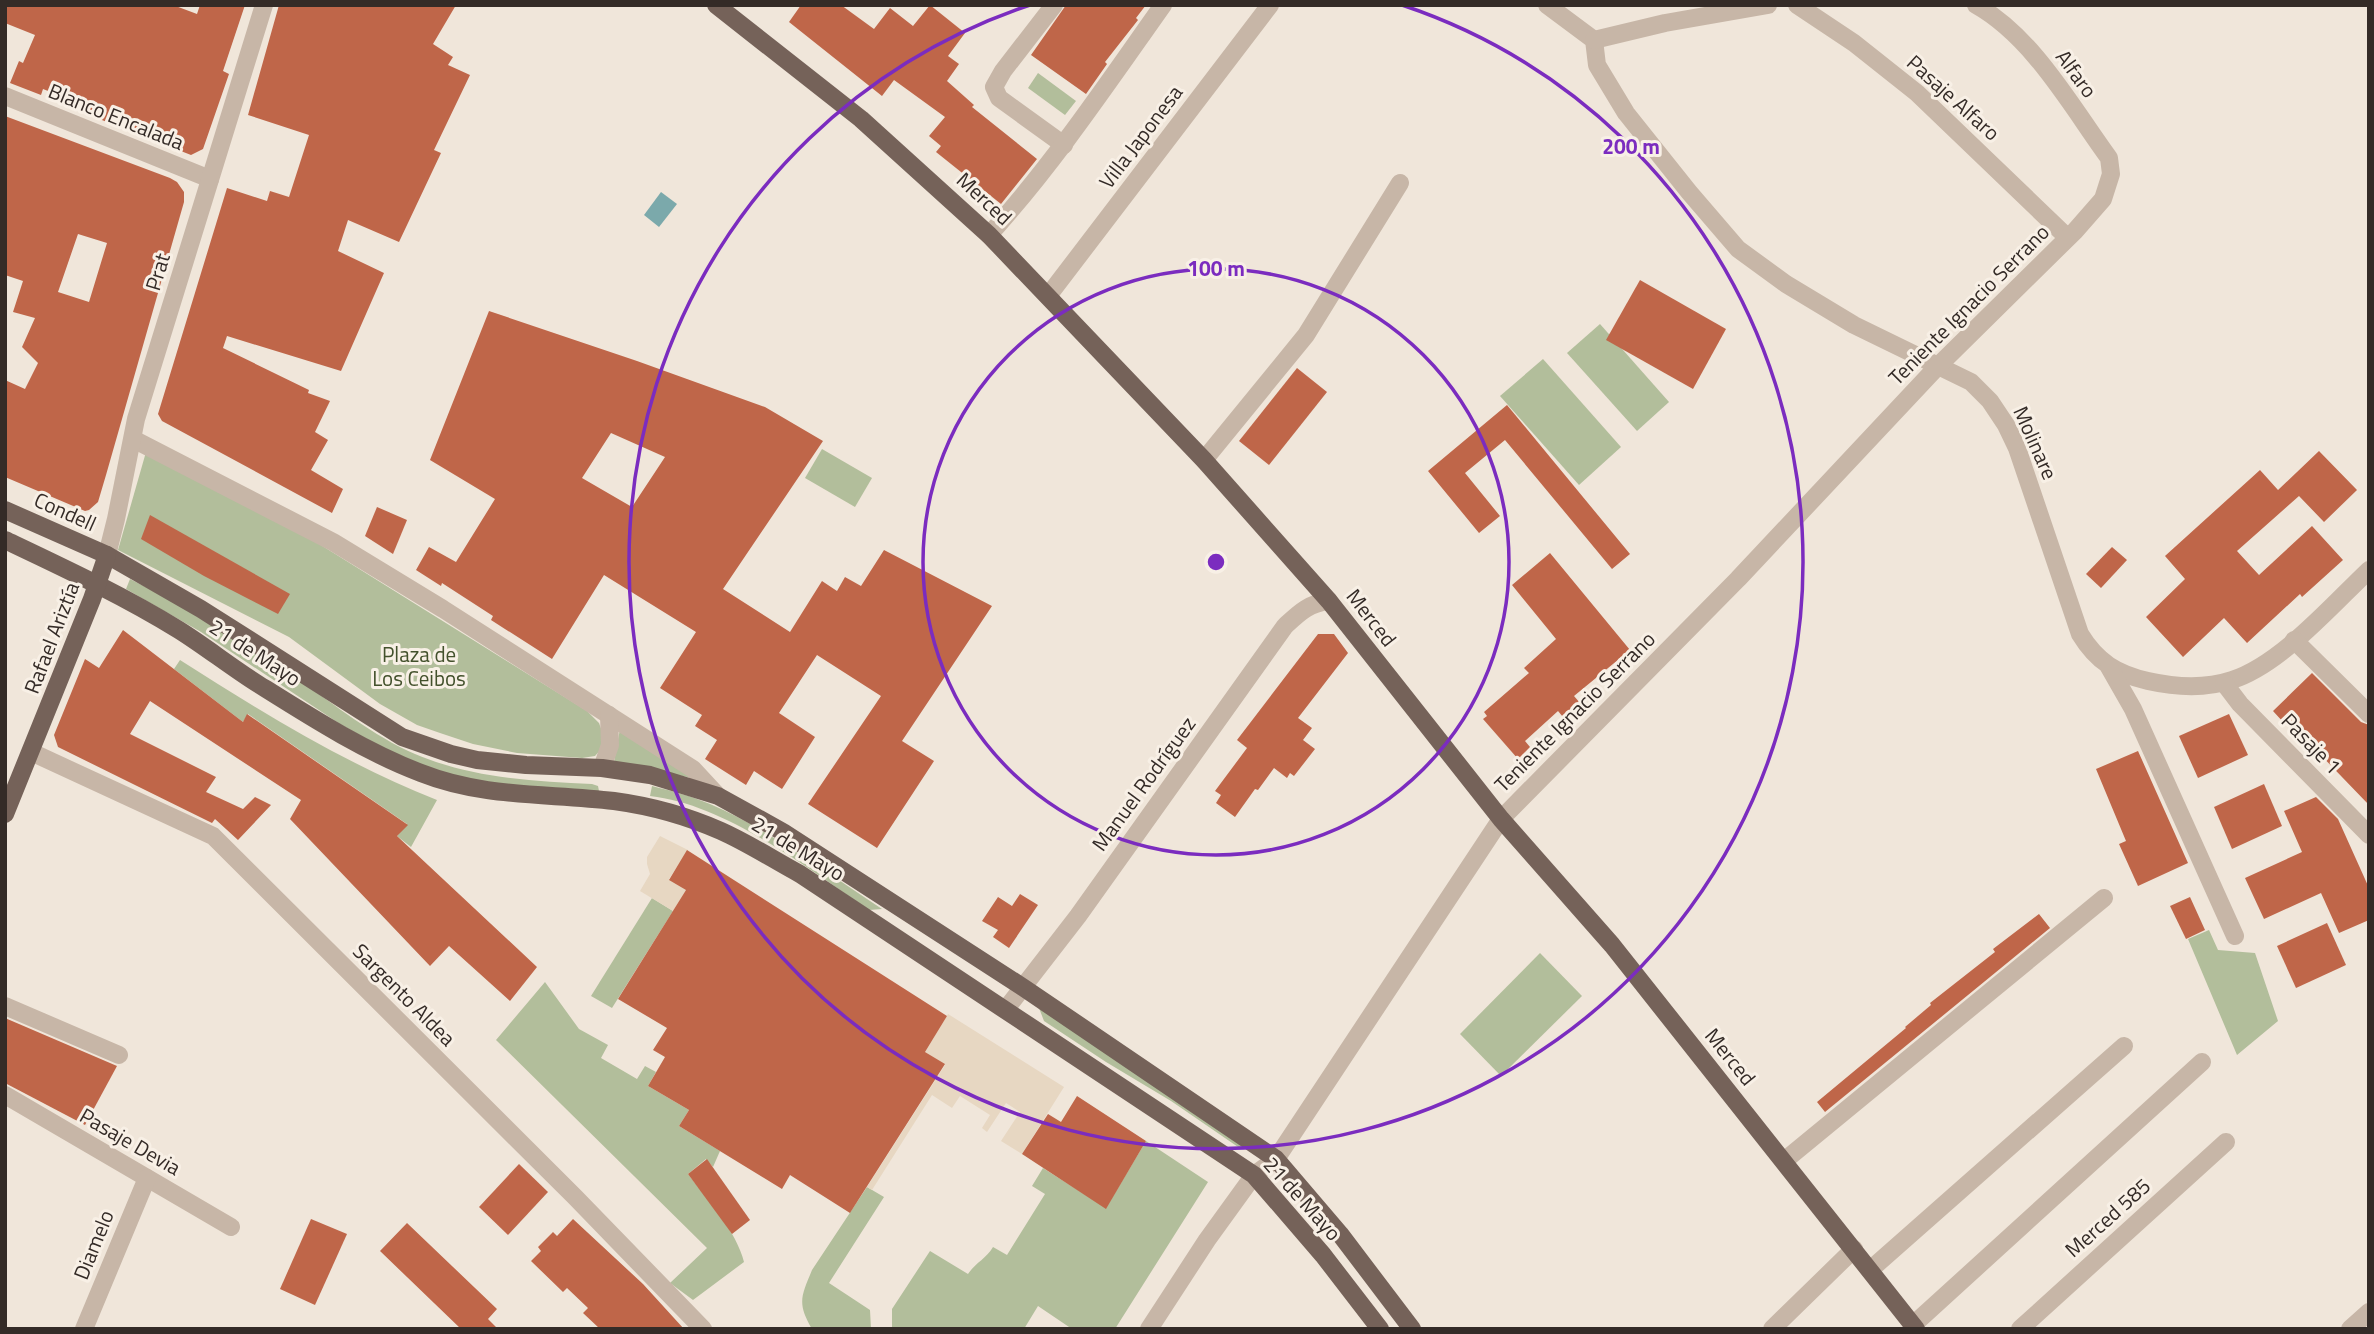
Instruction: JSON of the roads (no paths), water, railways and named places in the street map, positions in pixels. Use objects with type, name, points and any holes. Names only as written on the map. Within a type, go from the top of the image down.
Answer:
[{"type":"main road","name":"Merced","points":[[716,5],[861,119],[989,235],[1204,460],[1329,601],[1501,819],[1612,945],[1915,1327]]},
{"type":"main road","name":"Condell","points":[[5,510],[107,555]]},
{"type":"main road","points":[[5,540],[97,585]]},
{"type":"main road","name":"Rafael Ariztía","points":[[5,814],[107,555]]},
{"type":"main road","name":"21 de Mayo","points":[[107,555],[201,609],[402,737],[451,754],[489,762],[602,768],[650,775],[718,796],[791,837],[1024,988],[1276,1159],[1340,1234],[1412,1329]]},
{"type":"main road","name":"21 de Mayo","points":[[97,585],[181,631],[257,684],[399,765],[477,789],[614,802],[655,809],[724,832],[800,874],[1254,1175],[1323,1255],[1380,1329]]},
{"type":"street","name":"Prat","points":[[107,555],[136,419],[264,5]]},
{"type":"street","points":[[1054,5],[1003,71],[994,87],[999,98],[1064,145]]},
{"type":"street","points":[[989,235],[1064,145],[1163,5]]},
{"type":"street","name":"Villa Japonesa","points":[[1048,296],[1270,5]]},
{"type":"street","points":[[1547,5],[1594,40],[1665,23],[1768,5]]},
{"type":"street","name":"Pasaje Alfaro","points":[[1797,5],[1854,43],[1917,93],[2067,237]]},
{"type":"street","name":"Alfaro","points":[[1976,5],[2003,23],[2025,44],[2057,85],[2109,158],[2111,174],[2107,187]]},
{"type":"street","name":"Molinare","points":[[1594,40],[1597,65],[1626,113],[1738,249],[1786,284],[1854,325],[1970,382],[1990,401],[2017,448],[2080,634],[2098,659],[2109,667],[2131,677],[2197,686],[2224,682],[2249,673],[2294,640],[2369,570]]},
{"type":"street","name":"Blanco Encalada","points":[[5,96],[211,180]]},
{"type":"street","points":[[1204,460],[1306,335],[1400,183]]},
{"type":"street","name":"Teniente Ignacio Serrano","points":[[1149,1329],[1207,1240],[1254,1175],[1276,1159],[1501,819],[1738,579],[1937,367],[2067,237],[2103,199],[2107,187]]},
{"type":"street","name":"21 de Mayo","points":[[133,439],[332,542],[443,609],[693,769],[718,796]]},
{"type":"street","name":"Manuel Rodríguez","points":[[1006,1009],[1024,988],[1285,626],[1304,608],[1317,602],[1329,601]]},
{"type":"street","points":[[2294,640],[2369,714]]},
{"type":"street","points":[[2109,667],[2133,709],[2235,936]]},
{"type":"street","name":"Pasaje 1","points":[[2224,682],[2240,704],[2369,835]]},
{"type":"street","points":[[602,768],[610,745],[609,715]]},
{"type":"street","name":"Sargento Aldea","points":[[31,752],[213,836],[575,1197],[703,1329]]},
{"type":"street","points":[[1784,1161],[2104,898]]},
{"type":"street","points":[[5,1006],[119,1055]]},
{"type":"street","points":[[1870,1270],[2123,1046]]},
{"type":"street","points":[[1915,1327],[2202,1062]]},
{"type":"street","name":"Pasaje Devia","points":[[5,1095],[231,1227]]},
{"type":"street","name":"Merced 585","points":[[2021,1329],[2226,1142]]},
{"type":"street","name":"Diamelo","points":[[84,1329],[147,1178]]},
{"type":"street","points":[[1772,1329],[1854,1249]]},
{"type":"street","points":[[2350,1329],[2369,1313]]},
{"type":"water","points":[[661,192],[677,204],[659,227],[644,215]]},
{"type":"park label","name":"Plaza de Los Ceibos","points":[[419,667]]}]
